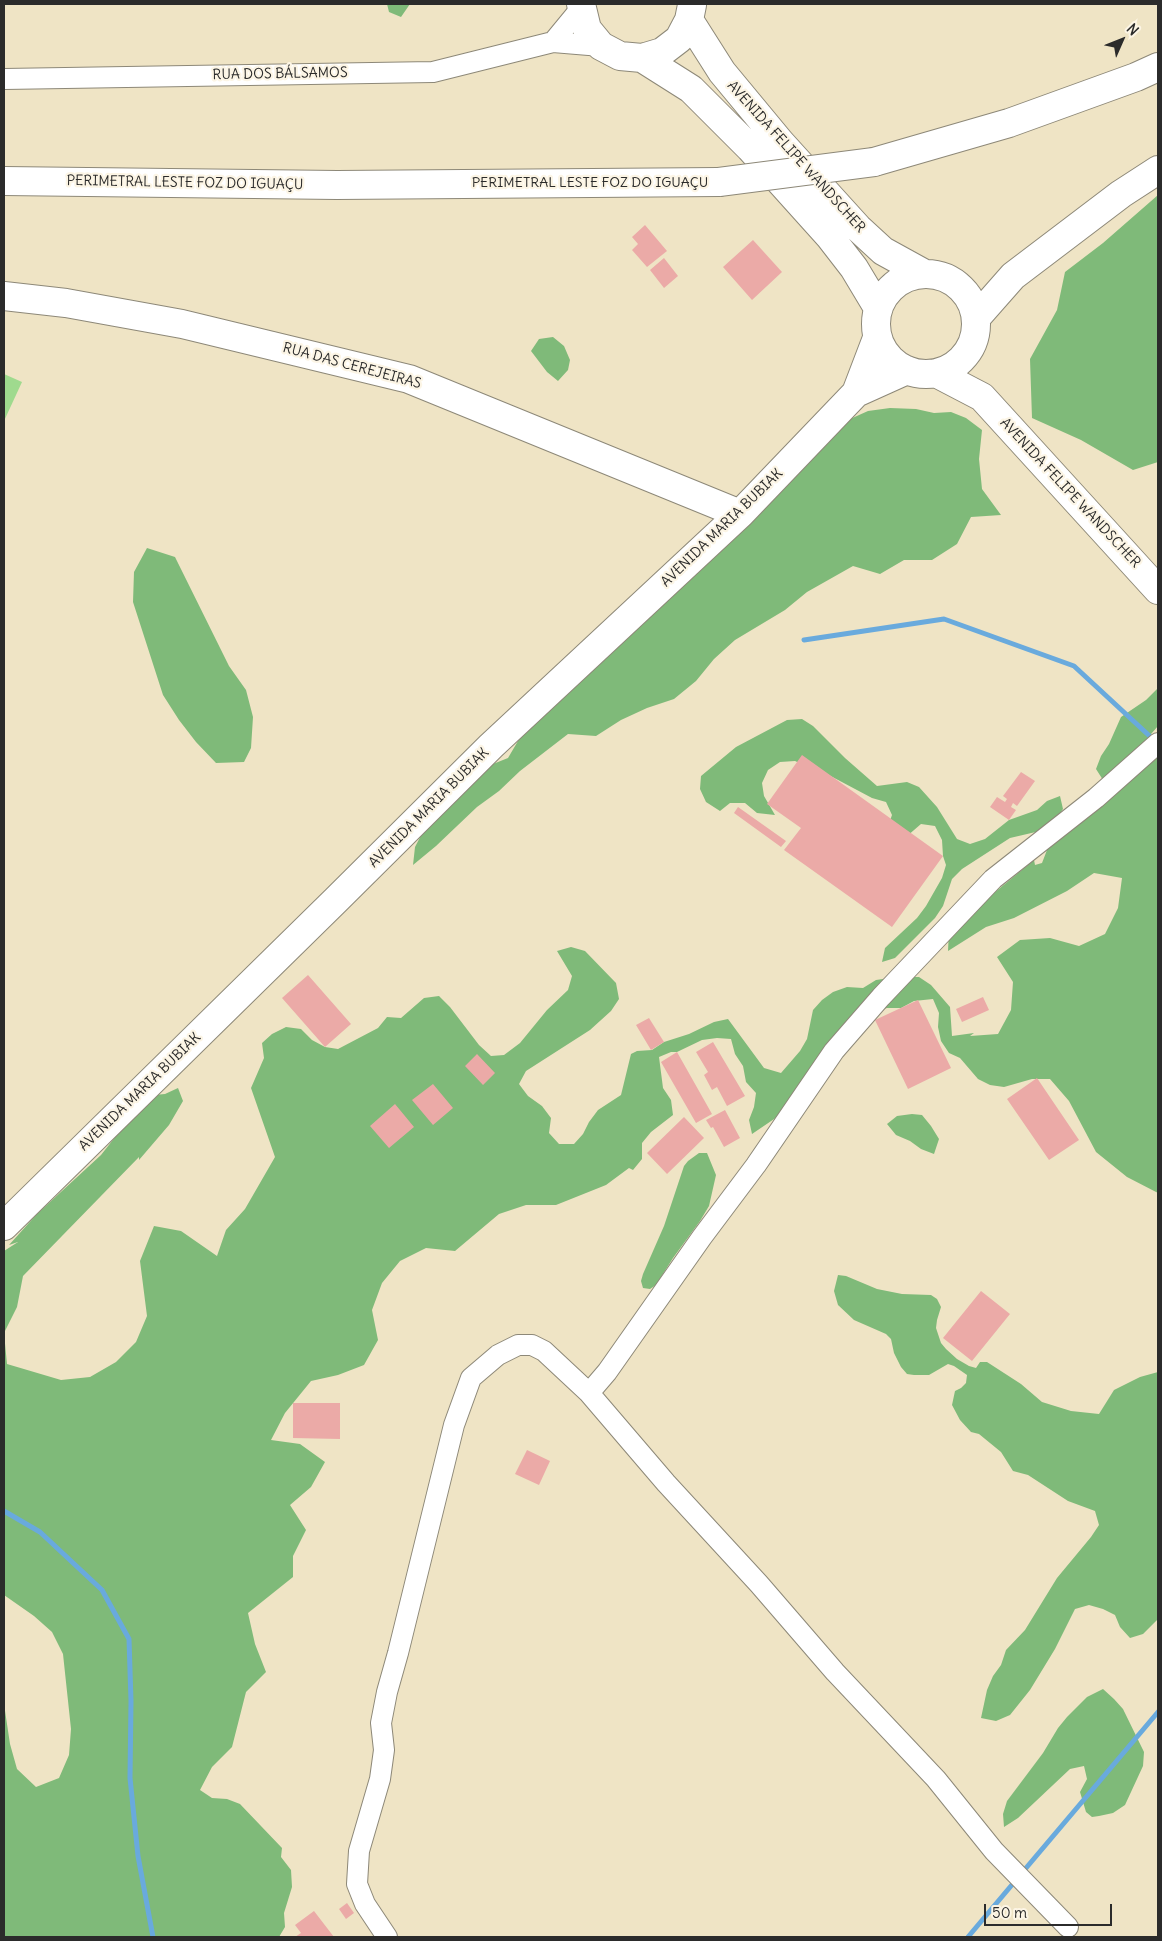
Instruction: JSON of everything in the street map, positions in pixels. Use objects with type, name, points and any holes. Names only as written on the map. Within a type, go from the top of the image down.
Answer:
[{"type":"main road","points":[[581,6],[587,29],[601,46],[620,56],[642,58],[662,52],[679,39],[693,9]]},
{"type":"main road","name":"AVENIDA FELIPE WANDSCHER","points":[[693,9],[722,72],[780,142],[858,228],[883,251],[923,273]]},
{"type":"main road","name":"AVENIDA FELIPE WANDSCHER","points":[[642,58],[691,89],[750,148],[830,237],[854,268],[878,308]]},
{"type":"main road","name":"PERIMETRAL LESTE FOZ DO IGUAÇU","points":[[4,181],[337,185],[719,182],[874,162],[1010,123],[1136,77],[1158,66]]},
{"type":"main road","points":[[976,318],[1013,276],[1121,194],[1158,170]]},
{"type":"main road","points":[[923,273],[938,275],[952,281],[964,291],[972,303],[976,318],[976,332],[971,347],[962,359],[950,368],[936,374],[921,374],[907,370],[894,363],[884,352],[878,338],[876,323],[878,308],[885,294],[895,284],[908,276],[923,273]]},
{"type":"main road","points":[[952,281],[1013,276]]},
{"type":"main road","name":"RUA DAS CEREJEIRAS","points":[[4,296],[76,305],[182,324],[409,378],[740,514]]},
{"type":"main road","name":"AVENIDA MARIA BUBIAK","points":[[856,393],[878,338]]},
{"type":"main road","name":"AVENIDA FELIPE WANDSCHER","points":[[971,347],[982,397]]},
{"type":"main road","name":"AVENIDA MARIA BUBIAK","points":[[4,1226],[491,746],[740,514],[856,393],[907,370]]},
{"type":"main road","name":"AVENIDA FELIPE WANDSCHER","points":[[936,374],[982,397],[1158,590]]},
{"type":"street","points":[[553,42],[581,6]]},
{"type":"street","name":"RUA DOS BÁLSAMOS","points":[[4,79],[432,72],[553,42],[601,46]]},
{"type":"street","points":[[589,1392],[607,1372],[702,1236],[756,1165],[834,1051],[904,972],[993,879],[1096,798],[1158,743]]},
{"type":"street","points":[[388,1937],[364,1904],[357,1884],[360,1851],[380,1779],[384,1750],[381,1723],[387,1692],[454,1425],[472,1378],[498,1355],[518,1345],[532,1345],[544,1351],[589,1392],[666,1484],[759,1584],[835,1672],[936,1780],[994,1851],[1068,1927]]},
{"type":"green space","points":[[387,4],[410,4],[401,17],[389,12]]},
{"type":"green space","points":[[1158,195],[1158,462],[1133,470],[1081,440],[1032,418],[1030,359],[1057,310],[1065,272],[1103,243]]},
{"type":"green space","points":[[553,337],[564,346],[570,360],[568,370],[558,381],[547,372],[531,351],[539,339]]},
{"type":"green space","points":[[4,374],[22,382],[4,421]]},
{"type":"green space","points":[[890,408],[916,409],[934,413],[951,412],[966,418],[982,430],[979,459],[982,489],[1001,515],[971,517],[957,544],[932,560],[904,560],[880,574],[853,566],[807,592],[785,610],[735,640],[714,659],[696,681],[674,699],[647,708],[621,720],[596,736],[568,734],[477,807],[413,865],[415,847],[429,820],[451,806],[488,766],[508,758],[518,741],[554,694],[839,424],[868,411]]},
{"type":"green space","points":[[147,548],[175,557],[229,666],[246,690],[253,717],[251,748],[244,762],[216,763],[196,742],[163,695],[133,602],[134,572]]},
{"type":"green space","points":[[1158,688],[1158,726],[1137,754],[1103,780],[1096,769],[1121,717],[1146,700]]},
{"type":"green space","points":[[802,719],[813,726],[877,786],[907,782],[919,787],[937,807],[957,839],[970,844],[985,839],[1009,820],[1037,810],[1047,801],[1060,796],[1063,809],[1054,822],[1040,831],[1010,838],[962,869],[952,879],[943,906],[935,918],[895,958],[882,962],[885,948],[917,918],[942,878],[946,865],[943,856],[942,840],[935,826],[921,824],[899,843],[887,829],[892,815],[886,802],[872,798],[823,772],[795,761],[780,762],[768,770],[762,783],[764,796],[775,815],[757,813],[745,803],[730,803],[720,811],[706,802],[700,789],[701,776],[736,747],[787,720]]},
{"type":"green space","points":[[1158,755],[1158,1193],[1127,1177],[1096,1152],[1069,1101],[1050,1079],[1032,1079],[1004,1087],[990,1085],[978,1079],[960,1058],[949,1053],[941,1041],[938,1027],[939,1013],[933,999],[914,1001],[901,1008],[887,1008],[873,1012],[904,977],[919,977],[931,985],[950,1007],[952,1036],[974,1033],[970,1036],[998,1034],[1011,1010],[1013,982],[997,957],[1020,940],[1050,938],[1079,946],[1105,934],[1118,908],[1122,878],[1094,873],[1067,891],[1014,918],[986,927],[948,951],[949,930],[1034,860],[1035,865],[1042,863],[1047,850]]},
{"type":"green space","points":[[571,947],[585,951],[616,983],[619,999],[611,1011],[590,1030],[526,1071],[519,1084],[528,1096],[542,1106],[551,1118],[549,1133],[559,1144],[574,1144],[583,1134],[598,1110],[621,1095],[631,1054],[637,1051],[652,1050],[664,1042],[689,1034],[714,1022],[728,1019],[764,1068],[781,1073],[800,1051],[807,1039],[813,1010],[822,1000],[833,992],[847,987],[863,988],[876,980],[890,978],[780,1115],[752,1134],[749,1120],[754,1107],[756,1093],[746,1082],[743,1066],[735,1054],[731,1039],[702,1040],[677,1052],[671,1052],[659,1057],[663,1088],[671,1100],[673,1115],[651,1132],[642,1143],[642,1159],[633,1170],[629,1168],[606,1185],[556,1205],[526,1205],[499,1214],[455,1251],[426,1248],[400,1261],[382,1283],[372,1310],[378,1340],[364,1365],[338,1375],[311,1381],[285,1413],[271,1440],[300,1444],[325,1462],[311,1487],[290,1505],[306,1530],[293,1556],[293,1577],[248,1613],[255,1644],[266,1672],[246,1692],[232,1747],[212,1767],[200,1790],[212,1798],[227,1799],[240,1804],[282,1848],[281,1857],[291,1870],[292,1887],[284,1913],[285,1927],[279,1937],[4,1937],[4,1704],[10,1744],[17,1769],[36,1787],[59,1778],[69,1755],[71,1729],[63,1654],[52,1632],[34,1616],[4,1595],[4,1333],[7,1364],[61,1380],[90,1377],[116,1362],[136,1342],[147,1316],[140,1261],[154,1226],[181,1231],[217,1256],[226,1230],[245,1209],[275,1157],[251,1088],[264,1058],[262,1043],[272,1034],[286,1027],[301,1029],[312,1040],[325,1047],[338,1049],[378,1028],[387,1017],[401,1018],[424,998],[439,996],[450,1007],[479,1045],[491,1056],[504,1055],[520,1043],[547,1010],[568,990],[572,976],[557,951]]},
{"type":"green space","points":[[178,1088],[183,1101],[169,1125],[139,1160],[139,1157],[23,1276],[17,1307],[4,1333],[4,1251],[18,1242],[9,1245],[37,1214],[101,1155],[127,1122],[154,1095],[165,1094]]},
{"type":"green space","points":[[922,1115],[939,1139],[934,1154],[896,1135],[887,1124],[897,1116]]},
{"type":"green space","points":[[699,1153],[707,1153],[716,1175],[709,1206],[656,1285],[650,1289],[643,1288],[641,1281],[643,1274],[664,1226],[684,1166]]},
{"type":"green space","points":[[838,1275],[846,1276],[877,1289],[902,1294],[931,1295],[937,1299],[941,1307],[936,1328],[941,1343],[957,1359],[976,1368],[980,1362],[987,1362],[1021,1384],[1042,1402],[1071,1411],[1099,1414],[1114,1390],[1140,1377],[1158,1372],[1158,1619],[1143,1634],[1130,1638],[1120,1627],[1115,1615],[1089,1605],[1075,1609],[1055,1649],[1030,1690],[1010,1715],[996,1721],[981,1718],[987,1690],[993,1676],[1001,1665],[1006,1650],[1025,1630],[1057,1578],[1099,1525],[1095,1511],[1068,1501],[1028,1475],[1013,1471],[1001,1452],[979,1434],[971,1432],[960,1420],[952,1405],[955,1391],[966,1383],[967,1375],[948,1364],[929,1375],[907,1374],[894,1353],[891,1339],[886,1334],[854,1320],[838,1305],[834,1291]]},
{"type":"green space","points":[[1103,1689],[1123,1709],[1144,1752],[1143,1766],[1125,1805],[1113,1813],[1099,1816],[1092,1817],[1086,1812],[1080,1792],[1087,1779],[1084,1766],[1070,1769],[1018,1818],[1004,1827],[1003,1814],[1007,1801],[1043,1753],[1058,1728],[1087,1697]]},
{"type":"building","points":[[645,225],[667,251],[647,267],[632,250],[638,244],[632,237]]},
{"type":"building","points":[[753,240],[782,272],[752,300],[723,267]]},
{"type":"building","points":[[664,258],[678,276],[664,288],[650,270]]},
{"type":"building","points":[[802,755],[943,856],[892,927],[784,850],[801,828],[767,804]]},
{"type":"building","points":[[1021,772],[1035,781],[1017,806],[1013,803],[1011,807],[1016,810],[1009,820],[990,807],[997,797],[1005,802],[1007,799],[1003,796]]},
{"type":"building","points":[[738,807],[786,841],[781,847],[734,813]]},
{"type":"building","points":[[308,975],[351,1024],[325,1047],[282,998]]},
{"type":"building","points":[[983,997],[989,1010],[962,1022],[956,1009]]},
{"type":"building","points":[[918,1000],[951,1068],[908,1089],[875,1020]]},
{"type":"building","points":[[649,1018],[664,1042],[651,1050],[636,1025]]},
{"type":"building","points":[[713,1042],[745,1096],[727,1106],[717,1087],[712,1090],[704,1075],[708,1072],[696,1052]]},
{"type":"building","points":[[677,1052],[712,1114],[696,1123],[661,1062]]},
{"type":"building","points":[[477,1054],[495,1073],[483,1085],[465,1066]]},
{"type":"building","points":[[1037,1078],[1079,1140],[1049,1160],[1007,1099]]},
{"type":"building","points":[[433,1084],[453,1108],[433,1125],[412,1100]]},
{"type":"building","points":[[395,1104],[414,1127],[389,1148],[370,1126]]},
{"type":"building","points":[[725,1110],[740,1138],[724,1147],[713,1127],[711,1128],[706,1120]]},
{"type":"building","points":[[684,1117],[704,1138],[667,1174],[647,1153]]},
{"type":"building","points":[[981,1291],[1010,1314],[972,1361],[943,1338]]},
{"type":"building","points":[[293,1403],[340,1403],[340,1439],[293,1438]]},
{"type":"building","points":[[527,1450],[550,1461],[539,1485],[515,1474]]},
{"type":"building","points":[[347,1903],[354,1913],[346,1919],[339,1909]]},
{"type":"building","points":[[314,1911],[334,1937],[295,1937],[301,1933],[295,1925]]},
{"type":"waterway","points":[[804,640],[944,619],[1074,666],[1155,741]]},
{"type":"waterway","points":[[4,1511],[40,1532],[102,1590],[129,1639],[131,1701],[130,1778],[138,1856],[153,1937]]},
{"type":"waterway","points":[[1021,1874],[1158,1712]]},
{"type":"waterway","points":[[968,1937],[1016,1880]]}]
